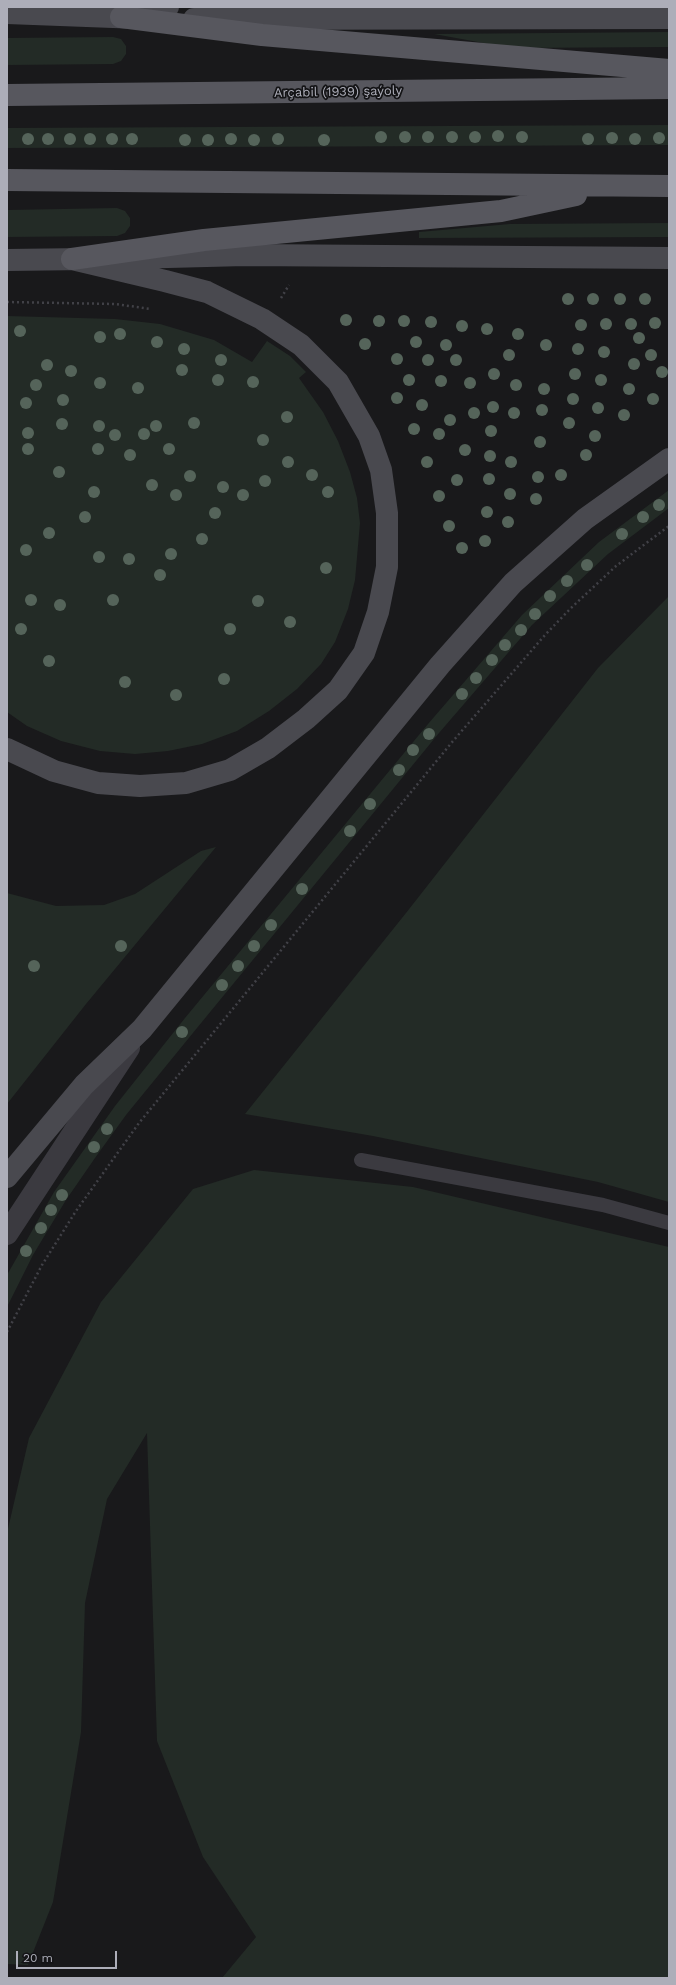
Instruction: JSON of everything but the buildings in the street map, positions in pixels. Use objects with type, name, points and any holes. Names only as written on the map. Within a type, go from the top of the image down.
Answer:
[{"type":"main road","points":[[120,18],[168,7]]},
{"type":"main road","points":[[7,13],[120,18],[260,20],[669,18]]},
{"type":"main road","points":[[120,18],[262,35],[669,70]]},
{"type":"main road","name":"Arçabil (1939) şaýoly","points":[[7,95],[669,88]]},
{"type":"main road","points":[[7,180],[669,186]]},
{"type":"main road","points":[[72,260],[204,240],[501,211],[617,186]]},
{"type":"main road","points":[[7,260],[72,260],[245,255],[669,258]]},
{"type":"main road","points":[[7,748],[54,771],[98,783],[140,786],[186,783],[230,770],[268,748],[306,719],[338,690],[364,653],[378,612],[387,566],[387,513],[381,470],[369,436],[338,382],[301,345],[266,322],[207,292],[72,260]]},
{"type":"main road","points":[[7,1177],[84,1085],[142,1028],[440,665],[513,583],[585,519],[669,459]]},
{"type":"street","points":[[7,1234],[142,1028]]},
{"type":"lane","points":[[361,1160],[603,1205],[669,1224]]},
{"type":"path","points":[[266,322],[289,284],[297,284]]},
{"type":"path","points":[[7,302],[115,304],[155,310]]},
{"type":"path","points":[[7,1332],[42,1265],[76,1210],[143,1118],[448,747],[545,635],[570,608],[616,566],[669,526]]},
{"type":"shaded area","points":[[669,32],[669,47],[511,48],[434,34]]},
{"type":"shaded area","points":[[113,37],[121,39],[126,46],[126,54],[121,61],[113,64],[7,65],[7,38]]},
{"type":"shaded area","points":[[669,125],[669,145],[7,148],[7,128]]},
{"type":"shaded area","points":[[117,208],[125,211],[130,218],[130,226],[125,233],[117,236],[7,237],[7,210]]},
{"type":"shaded area","points":[[669,223],[669,237],[419,238],[419,232],[510,224]]},
{"type":"shaded area","points":[[7,316],[115,319],[160,324],[214,340],[252,362],[267,341],[290,356],[306,372],[299,378],[323,412],[338,441],[350,472],[357,498],[360,523],[355,580],[348,609],[335,642],[321,664],[297,689],[269,711],[237,731],[202,744],[168,751],[135,754],[100,751],[61,741],[27,726],[7,712]]},
{"type":"shaded area","points":[[669,490],[669,508],[608,554],[532,625],[439,733],[126,1115],[66,1200],[33,1255],[7,1307],[7,1275],[54,1192],[115,1106],[185,1018],[428,724],[522,615],[599,542]]},
{"type":"shaded area","points":[[669,596],[669,1202],[598,1182],[373,1136],[245,1114],[406,913],[598,668]]},
{"type":"shaded area","points":[[216,847],[86,1004],[7,1104],[7,893],[56,906],[104,905],[135,894],[201,851]]},
{"type":"shaded area","points":[[254,1170],[413,1187],[669,1247],[669,1978],[222,1978],[256,1937],[203,1857],[157,1741],[147,1433],[107,1499],[85,1603],[81,1732],[53,1902],[28,1965],[7,1964],[7,1533],[29,1438],[101,1302],[193,1189]]}]
